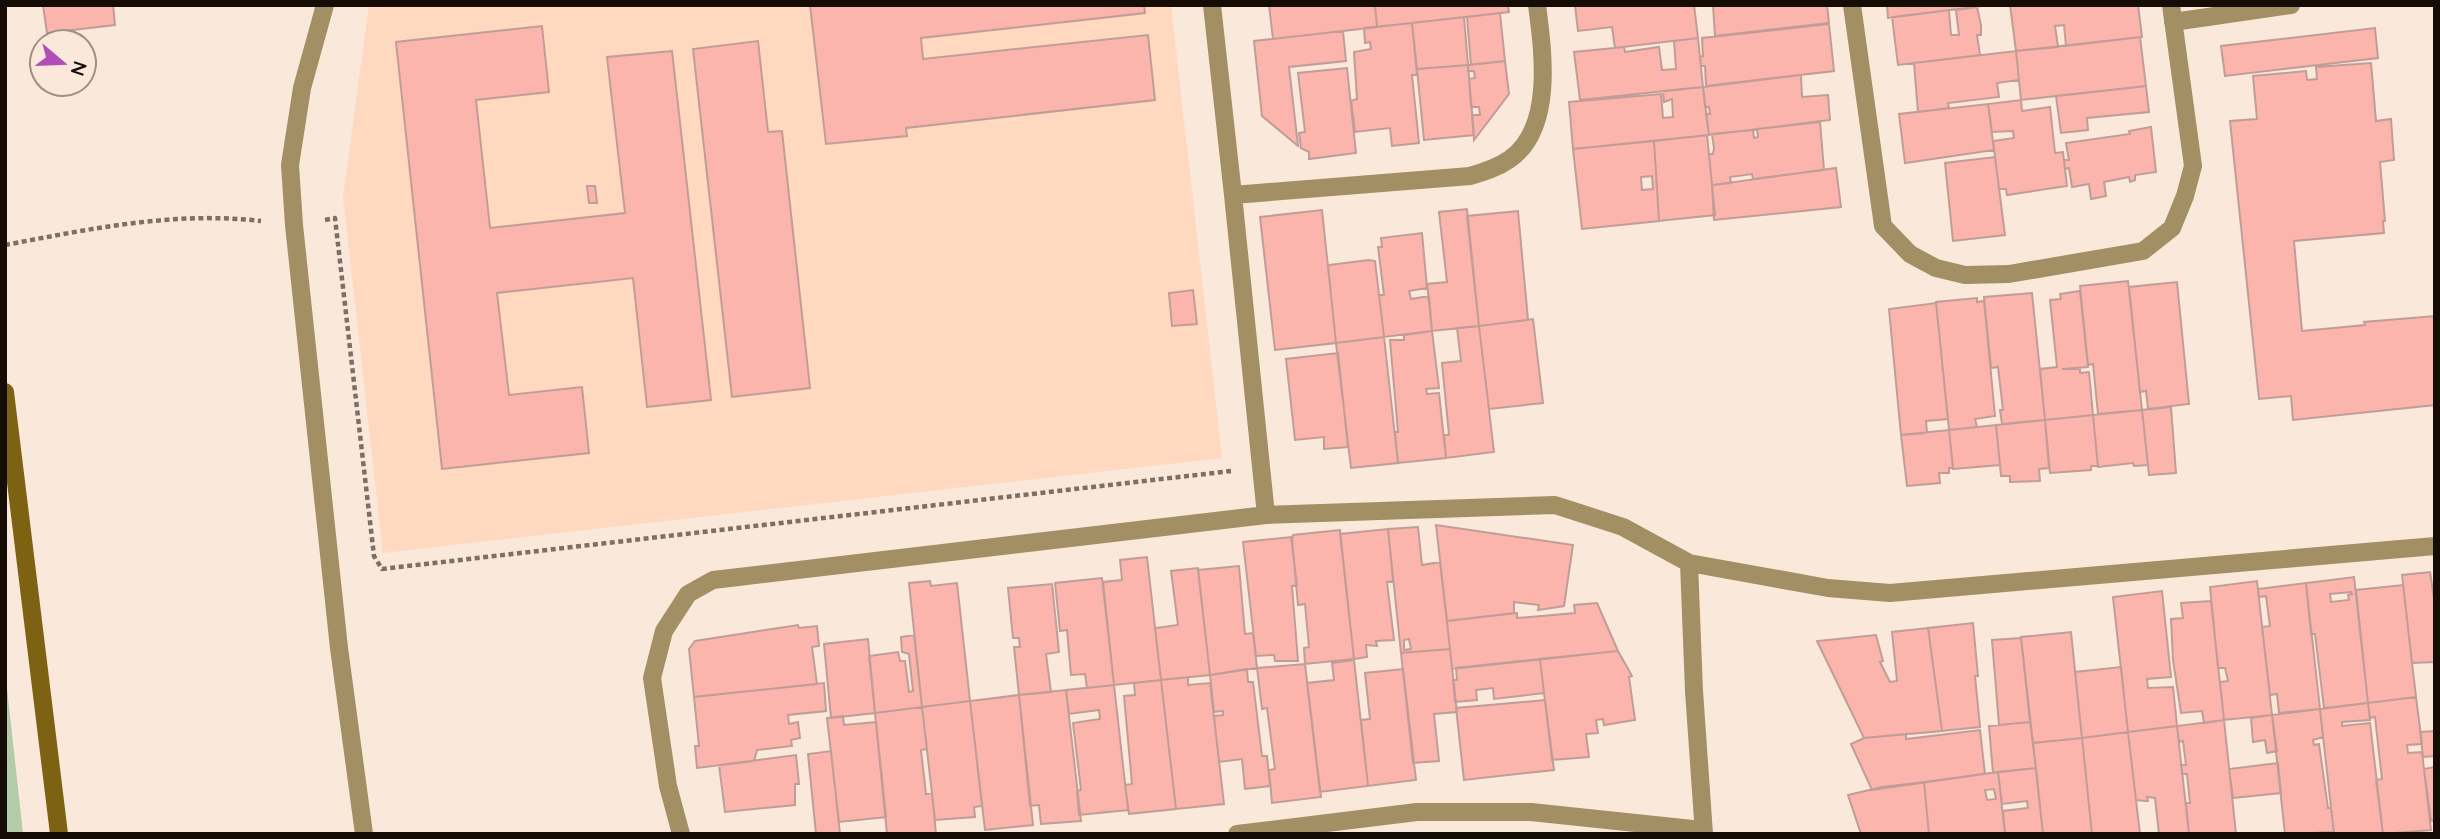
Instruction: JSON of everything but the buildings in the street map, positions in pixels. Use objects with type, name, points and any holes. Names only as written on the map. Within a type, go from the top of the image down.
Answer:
[{"type":"main road","points":[[5,392],[59,834]]},
{"type":"street","points":[[325,5],[302,88],[290,165],[294,225],[340,648],[364,834]]},
{"type":"street","points":[[1212,5],[1266,515]]},
{"type":"street","points":[[1233,195],[1470,176],[1492,170],[1512,158],[1527,141],[1535,123],[1543,91],[1543,46],[1537,5]]},
{"type":"street","points":[[1852,5],[1882,226],[1910,254],[1936,268],[1965,275],[2009,274],[2143,251],[2172,228],[2185,197],[2193,166],[2172,14],[2291,5]]},
{"type":"street","points":[[681,834],[668,786],[652,678],[664,631],[688,594],[713,580],[1266,515],[1555,505],[1623,527],[1689,563],[1828,588],[1890,593],[2435,546]]},
{"type":"street","points":[[1237,834],[1418,812],[1531,812],[1703,832],[1689,563]]},
{"type":"path","points":[[5,245],[151,220],[226,217],[294,225],[335,218],[374,556],[382,569],[1226,471]]},
{"type":"shaded area","points":[[369,5],[1171,5],[1222,458],[383,553],[343,197]]},
{"type":"green space","points":[[5,670],[23,834],[5,834]]}]
